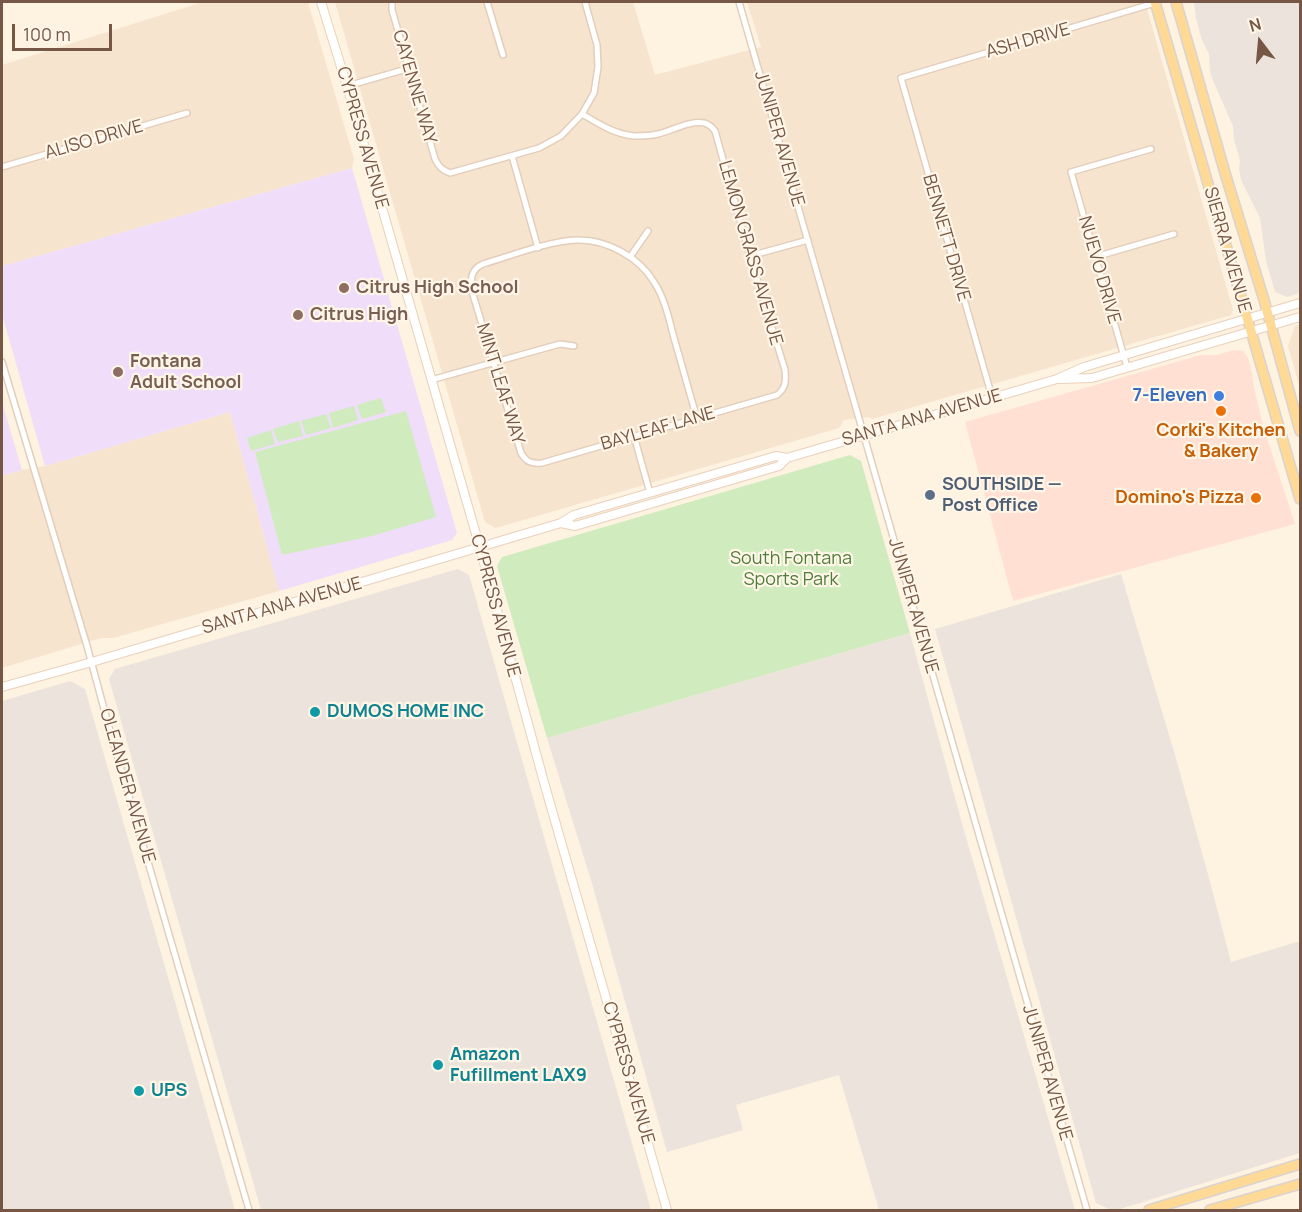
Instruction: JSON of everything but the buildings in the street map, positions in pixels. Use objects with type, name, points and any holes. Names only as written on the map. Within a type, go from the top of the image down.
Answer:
[{"type":"main road","name":"SIERRA AVENUE","points":[[1155,2],[1300,499]]},
{"type":"main road","name":"SIERRA AVENUE","points":[[1176,2],[1300,431]]},
{"type":"main road","points":[[1149,1210],[1300,1164]]},
{"type":"main road","points":[[1210,1210],[1300,1184]]},
{"type":"street","name":"CYPRESS AVENUE","points":[[321,2],[480,548],[544,786],[667,1210]]},
{"type":"street","name":"CAYENNE WAY","points":[[392,2],[438,166],[450,173],[512,156]]},
{"type":"street","points":[[488,2],[503,55]]},
{"type":"street","points":[[585,2],[597,45],[598,68],[594,93],[582,114],[561,136],[539,148],[512,156],[538,248],[564,242],[588,240],[609,246],[630,257],[653,280],[660,294],[697,418]]},
{"type":"street","name":"JUNIPER AVENUE","points":[[739,2],[1087,1210]]},
{"type":"street","name":"ASH DRIVE","points":[[901,78],[1155,2]]},
{"type":"street","points":[[347,86],[410,68]]},
{"type":"street","name":"BENNETT DRIVE","points":[[901,78],[992,397]]},
{"type":"street","name":"ALISO DRIVE","points":[[2,167],[187,113]]},
{"type":"street","name":"LEMON GRASS AVENUE","points":[[582,114],[609,129],[633,136],[658,134],[694,123],[706,124],[715,131],[785,370],[785,385]]},
{"type":"street","name":"NUEVO DRIVE","points":[[1127,367],[1071,172],[1151,149]]},
{"type":"street","points":[[630,257],[648,231]]},
{"type":"street","points":[[1095,257],[1174,234]]},
{"type":"street","points":[[750,256],[808,240]]},
{"type":"street","name":"MINT LEAF WAY","points":[[527,461],[521,453],[493,363],[471,288],[471,276],[474,270],[483,264],[538,248]]},
{"type":"street","name":"SANTA ANA AVENUE","points":[[2,687],[480,548],[561,523],[574,515],[776,456],[787,458],[1057,379],[1084,367],[1300,303]]},
{"type":"street","name":"SANTA ANA AVENUE","points":[[1057,379],[1092,378],[1300,317]]},
{"type":"street","points":[[431,380],[560,344],[574,346]]},
{"type":"street","name":"OLEANDER AVENUE","points":[[2,362],[92,662],[249,1210]]},
{"type":"street","name":"BAYLEAF LANE","points":[[527,461],[542,463],[697,418],[777,394],[785,385]]},
{"type":"street","points":[[634,436],[651,493]]},
{"type":"street","name":"SANTA ANA AVENUE","points":[[561,523],[575,526],[779,466],[787,458]]},
{"type":"shaded area","points":[[203,2],[308,2],[354,159],[352,168],[2,266],[2,65]]},
{"type":"shaded area","points":[[335,2],[633,2],[655,75],[761,47],[747,2],[1145,2],[1233,310],[1231,315],[872,419],[869,417],[844,420],[839,428],[496,528],[485,522]]},
{"type":"shaded area","points":[[1194,2],[1300,2],[1300,292],[1297,294],[1287,297],[1275,292],[1266,261],[1260,218],[1241,180],[1240,160],[1234,140],[1233,126],[1210,72],[1209,54],[1202,40]]},
{"type":"shaded area","name":"Citrus High","points":[[352,168],[457,533],[452,540],[279,591],[230,412],[45,466],[2,314],[2,266]]},
{"type":"shaded area","points":[[1300,324],[1300,388],[1288,346],[1295,326]]},
{"type":"shaded area","points":[[1234,350],[1243,351],[1248,358],[1264,429],[1295,524],[1013,601],[965,422],[1201,355],[1217,355]]},
{"type":"shaded area","points":[[2,402],[22,470],[2,476]]},
{"type":"shaded area","points":[[230,412],[279,591],[113,638],[101,638],[2,668],[2,476],[45,466]]},
{"type":"shaded area","points":[[458,569],[469,575],[651,1210],[261,1210],[109,679],[115,669]]},
{"type":"shaded area","points":[[1121,574],[1175,755],[1231,962],[1300,941],[1300,1153],[1111,1210],[1096,1203],[935,629]]},
{"type":"shaded area","points":[[910,633],[963,827],[1075,1210],[879,1210],[839,1075],[736,1105],[743,1130],[667,1152],[593,887],[547,738]]},
{"type":"shaded area","points":[[70,681],[85,689],[235,1210],[2,1210],[2,701]]},
{"type":"green space","points":[[381,398],[386,412],[362,419],[357,405]]},
{"type":"green space","points":[[354,406],[358,420],[333,428],[329,413]]},
{"type":"green space","points":[[406,411],[436,517],[372,536],[282,555],[255,452]]},
{"type":"green space","points":[[326,414],[331,428],[306,435],[301,421]]},
{"type":"green space","points":[[299,421],[303,436],[278,442],[273,429]]},
{"type":"green space","points":[[271,430],[275,444],[251,451],[247,438]]},
{"type":"green space","name":"South Fontana Sports Park","points":[[850,455],[861,461],[910,633],[547,738],[497,566],[502,557]]},
{"type":"place","name":"Citrus High School","points":[[344,288]]},
{"type":"place","name":"Citrus High","points":[[298,315]]},
{"type":"place","name":"Fontana Adult School","points":[[118,372]]},
{"type":"place","name":"7-Eleven","points":[[1219,396]]},
{"type":"place","name":"Corki's Kitchen & Bakery","points":[[1221,411]]},
{"type":"place","name":"SOUTHSIDE — Post Office","points":[[930,495]]},
{"type":"place","name":"Domino's Pizza","points":[[1256,498]]},
{"type":"place","name":"DUMOS HOME INC","points":[[315,712]]},
{"type":"place","name":"Amazon Fufillment LAX9","points":[[438,1065]]},
{"type":"place","name":"UPS","points":[[139,1091]]}]
